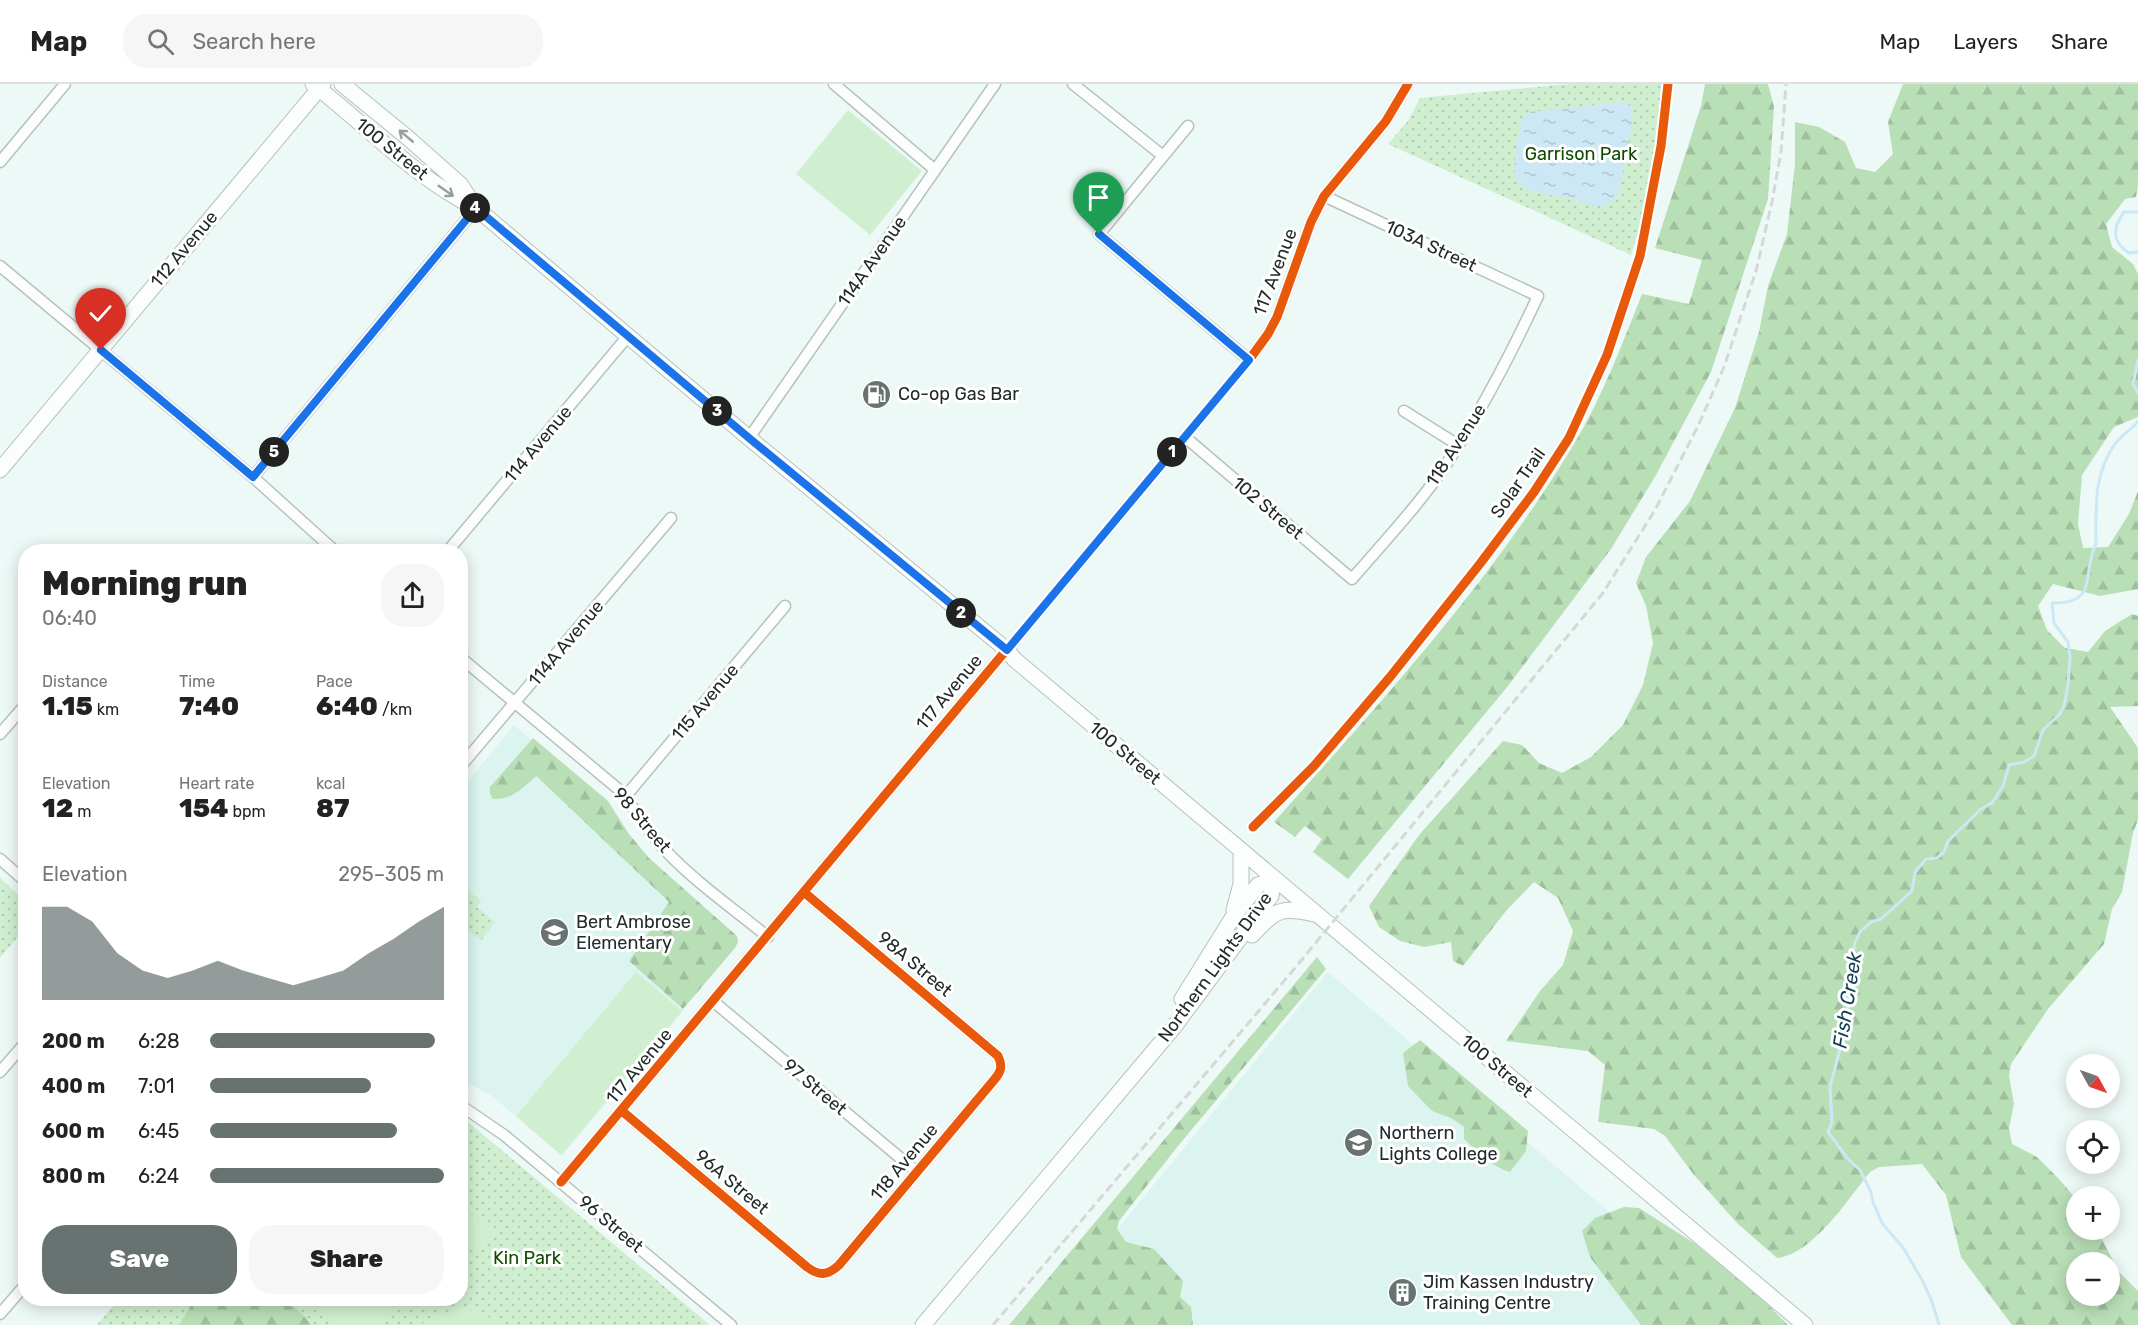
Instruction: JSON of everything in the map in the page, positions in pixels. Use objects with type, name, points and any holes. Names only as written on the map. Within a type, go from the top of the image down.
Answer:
[{"type":"main road","name":"100 Street","points":[[342,84],[460,184],[476,208]]},
{"type":"main road","name":"100 Street","points":[[318,86],[395,154],[451,196],[476,208],[749,438],[1007,650],[1274,879],[1804,1325]]},
{"type":"main road","name":"112 Avenue","points":[[0,470],[318,86]]},
{"type":"main road","points":[[1233,917],[1241,884],[1241,851]]},
{"type":"main road","name":"Northern Lights Drive","points":[[1125,1083],[1190,987],[1233,917],[1258,885],[1274,879]]},
{"type":"main road","name":"Northern Lights Drive","points":[[923,1325],[1174,1027],[1271,896],[1274,879]]},
{"type":"main road","points":[[1204,986],[1269,917],[1279,911],[1295,909],[1317,915]]},
{"type":"street","points":[[0,162],[65,84]]},
{"type":"street","points":[[834,84],[935,170]]},
{"type":"street","name":"114A Avenue","points":[[749,438],[995,84]]},
{"type":"street","points":[[1073,84],[1163,156]]},
{"type":"street","name":"117 Avenue","points":[[561,1182],[1249,360],[1277,317],[1311,222],[1324,196],[1386,121],[1408,84]]},
{"type":"street","points":[[1188,126],[1099,234],[1249,360]]},
{"type":"street","name":"103A Street","points":[[1324,196],[1538,296]]},
{"type":"street","points":[[253,477],[476,208]]},
{"type":"street","points":[[0,266],[253,477],[327,544]]},
{"type":"street","name":"118 Avenue","points":[[1352,579],[1441,471],[1476,417],[1538,296]]},
{"type":"street","name":"114 Avenue","points":[[454,544],[628,336]]},
{"type":"street","points":[[1404,411],[1458,445]]},
{"type":"street","name":"102 Street","points":[[1185,437],[1352,579]]},
{"type":"street","name":"114A Avenue","points":[[468,758],[671,518]]},
{"type":"street","name":"115 Avenue","points":[[625,797],[785,606]]},
{"type":"street","name":"98 Street","points":[[468,664],[625,797],[637,816],[666,851],[768,937]]},
{"type":"street","points":[[0,734],[18,713]]},
{"type":"street","points":[[0,860],[18,875]]},
{"type":"street","name":"98A Street","points":[[805,893],[990,1048],[1002,1063]]},
{"type":"street","name":"97 Street","points":[[714,1002],[916,1172]]},
{"type":"street","points":[[0,1072],[18,1051]]},
{"type":"street","name":"118 Avenue","points":[[823,1275],[839,1265],[994,1080],[1000,1072],[1002,1063]]},
{"type":"street","name":"96 Street","points":[[468,1110],[504,1135],[731,1325]]},
{"type":"street","name":"96A Street","points":[[622,1111],[807,1267],[823,1275]]},
{"type":"street","points":[[0,1314],[18,1293]]},
{"type":"shaded area","name":"Bert Ambrose Elementary","points":[[514,725],[531,740],[516,758],[670,903],[629,961],[684,1010],[562,1156],[492,1096],[468,1083],[468,781]]},
{"type":"shaded area","name":"Northern Lights College","points":[[1328,972],[1729,1314],[1717,1325],[1039,1325]]},
{"type":"green space","name":"Garrison Park","points":[[1568,84],[1662,84],[1651,171],[1643,214],[1631,255],[1388,144],[1408,121],[1420,98]]},
{"type":"green space","points":[[1705,84],[1768,84],[1774,107],[1768,199],[1711,372],[1656,475],[1611,549],[1508,686],[1348,879],[1313,852],[1322,839],[1305,826],[1295,837],[1274,822],[1433,640],[1471,593],[1542,495],[1594,408],[1642,294],[1689,304],[1702,260],[1655,248],[1701,106]]},
{"type":"green space","points":[[1903,84],[2138,84],[2138,186],[2136,197],[2125,199],[2106,224],[2112,247],[2133,264],[2138,274],[2138,417],[2114,427],[2082,475],[2078,524],[2083,548],[2108,547],[2129,514],[2138,491],[2138,589],[2100,596],[2053,584],[2038,606],[2047,630],[2065,648],[2088,652],[2105,631],[2132,614],[2138,616],[2138,706],[2110,707],[2138,748],[2138,820],[2133,833],[2122,892],[2112,909],[2104,944],[2048,1009],[2011,1064],[2009,1076],[2014,1104],[2009,1128],[2012,1144],[2037,1157],[2066,1187],[2066,1240],[2102,1240],[2109,1252],[2066,1252],[2066,1306],[2120,1306],[2120,1273],[2138,1291],[2138,1325],[2012,1325],[1961,1257],[1946,1195],[1922,1164],[1879,1167],[1870,1172],[1829,1224],[1804,1247],[1777,1258],[1738,1224],[1694,1175],[1665,1136],[1654,1129],[1598,1122],[1605,1065],[1588,1051],[1506,1041],[1540,991],[1563,965],[1573,931],[1558,898],[1534,882],[1506,911],[1463,966],[1453,961],[1451,942],[1424,947],[1400,941],[1379,927],[1369,906],[1419,835],[1503,741],[1522,745],[1539,763],[1562,773],[1591,757],[1623,725],[1643,685],[1653,643],[1646,606],[1636,583],[1646,557],[1690,501],[1735,408],[1759,332],[1768,286],[1787,234],[1795,164],[1795,122],[1819,127],[1845,142],[1856,168],[1875,172],[1893,154],[1888,122]]},
{"type":"green space","points":[[848,110],[922,171],[870,235],[796,174]]},
{"type":"green space","points":[[533,738],[608,801],[629,834],[649,858],[737,936],[738,942],[735,948],[683,1009],[629,961],[669,902],[536,776],[517,792],[506,797],[493,799],[490,794],[490,787]]},
{"type":"green space","points":[[0,878],[18,895],[18,937],[0,958]]},
{"type":"green space","points":[[468,891],[481,901],[477,907],[495,922],[481,941],[468,930]]},
{"type":"green space","points":[[1317,957],[1326,969],[1178,1146],[1119,1221],[1117,1229],[1126,1242],[1154,1249],[1183,1281],[1180,1297],[1191,1307],[1193,1325],[1009,1325]]},
{"type":"green space","points":[[636,972],[682,1011],[561,1155],[516,1116]]},
{"type":"green space","points":[[1420,1040],[1528,1131],[1526,1151],[1510,1172],[1497,1167],[1480,1154],[1464,1139],[1464,1127],[1451,1118],[1432,1111],[1408,1086],[1403,1053]]},
{"type":"green space","name":"Kin Park","points":[[468,1122],[710,1325],[97,1325],[113,1306],[468,1306]]},
{"type":"green space","points":[[1624,1207],[1639,1208],[1694,1243],[1763,1300],[1788,1325],[1641,1325],[1590,1257],[1582,1231],[1595,1218]]},
{"type":"green space","points":[[468,1212],[490,1232],[491,1239],[480,1252],[474,1252],[468,1248]]},
{"type":"green space","points":[[191,1306],[293,1306],[311,1325],[179,1325]]},
{"type":"green space","points":[[311,1306],[397,1306],[380,1325],[332,1325]]},
{"type":"green space","points":[[458,1309],[475,1311],[506,1325],[420,1325],[434,1316]]},
{"type":"water","points":[[1624,102],[1631,106],[1632,123],[1620,189],[1612,201],[1600,206],[1591,205],[1529,190],[1518,181],[1514,168],[1515,154],[1522,118],[1529,112]]},
{"type":"waterway","name":"Fish Creek","points":[[2138,212],[2124,212],[2116,229],[2117,239],[2123,249],[2129,253],[2138,252]]},
{"type":"waterway","name":"Fish Creek","points":[[2138,360],[2133,384],[2138,393]]},
{"type":"waterway","name":"Fish Creek","points":[[1939,1325],[1922,1280],[1904,1249],[1882,1223],[1860,1170],[1848,1159],[1828,1132],[1832,1123],[1830,1087],[1846,1026],[1855,942],[1860,932],[1871,922],[1881,919],[1912,891],[1915,872],[1926,859],[1937,858],[1944,852],[1948,841],[1981,809],[1992,803],[2003,786],[2009,765],[2024,762],[2034,756],[2043,730],[2059,715],[2064,706],[2070,657],[2068,642],[2054,623],[2052,603],[2067,602],[2077,598],[2083,592],[2096,544],[2099,480],[2115,444],[2138,421]]},
{"type":"railway","points":[[993,1325],[1295,968],[1603,593],[1655,510],[1698,426],[1724,367],[1756,271],[1772,202],[1781,152],[1786,84]]},
{"type":"cycle path","points":[[561,1182],[1249,360],[1277,317],[1311,222],[1324,196],[1386,121],[1408,84]]},
{"type":"cycle path","name":"Solar Trail","points":[[1253,827],[1314,766],[1390,677],[1534,492],[1569,438],[1607,355],[1640,256],[1661,146],[1668,84]]},
{"type":"cycle path","points":[[622,1111],[807,1267],[815,1272],[823,1273],[839,1265],[996,1077],[1001,1066],[998,1056],[805,893]]},
{"type":"place","name":"Co-op Gas Bar","points":[[877,394]]},
{"type":"place","name":"Bert Ambrose Elementary","points":[[555,932]]},
{"type":"place","name":"Northern Lights College","points":[[1358,1143]]},
{"type":"place","name":"Jim Kassen Industry Training Centre","points":[[1402,1292]]},
{"type":"route","points":[[101,350],[253,477],[476,208],[749,438],[1007,650],[1249,360],[1099,234]]}]
